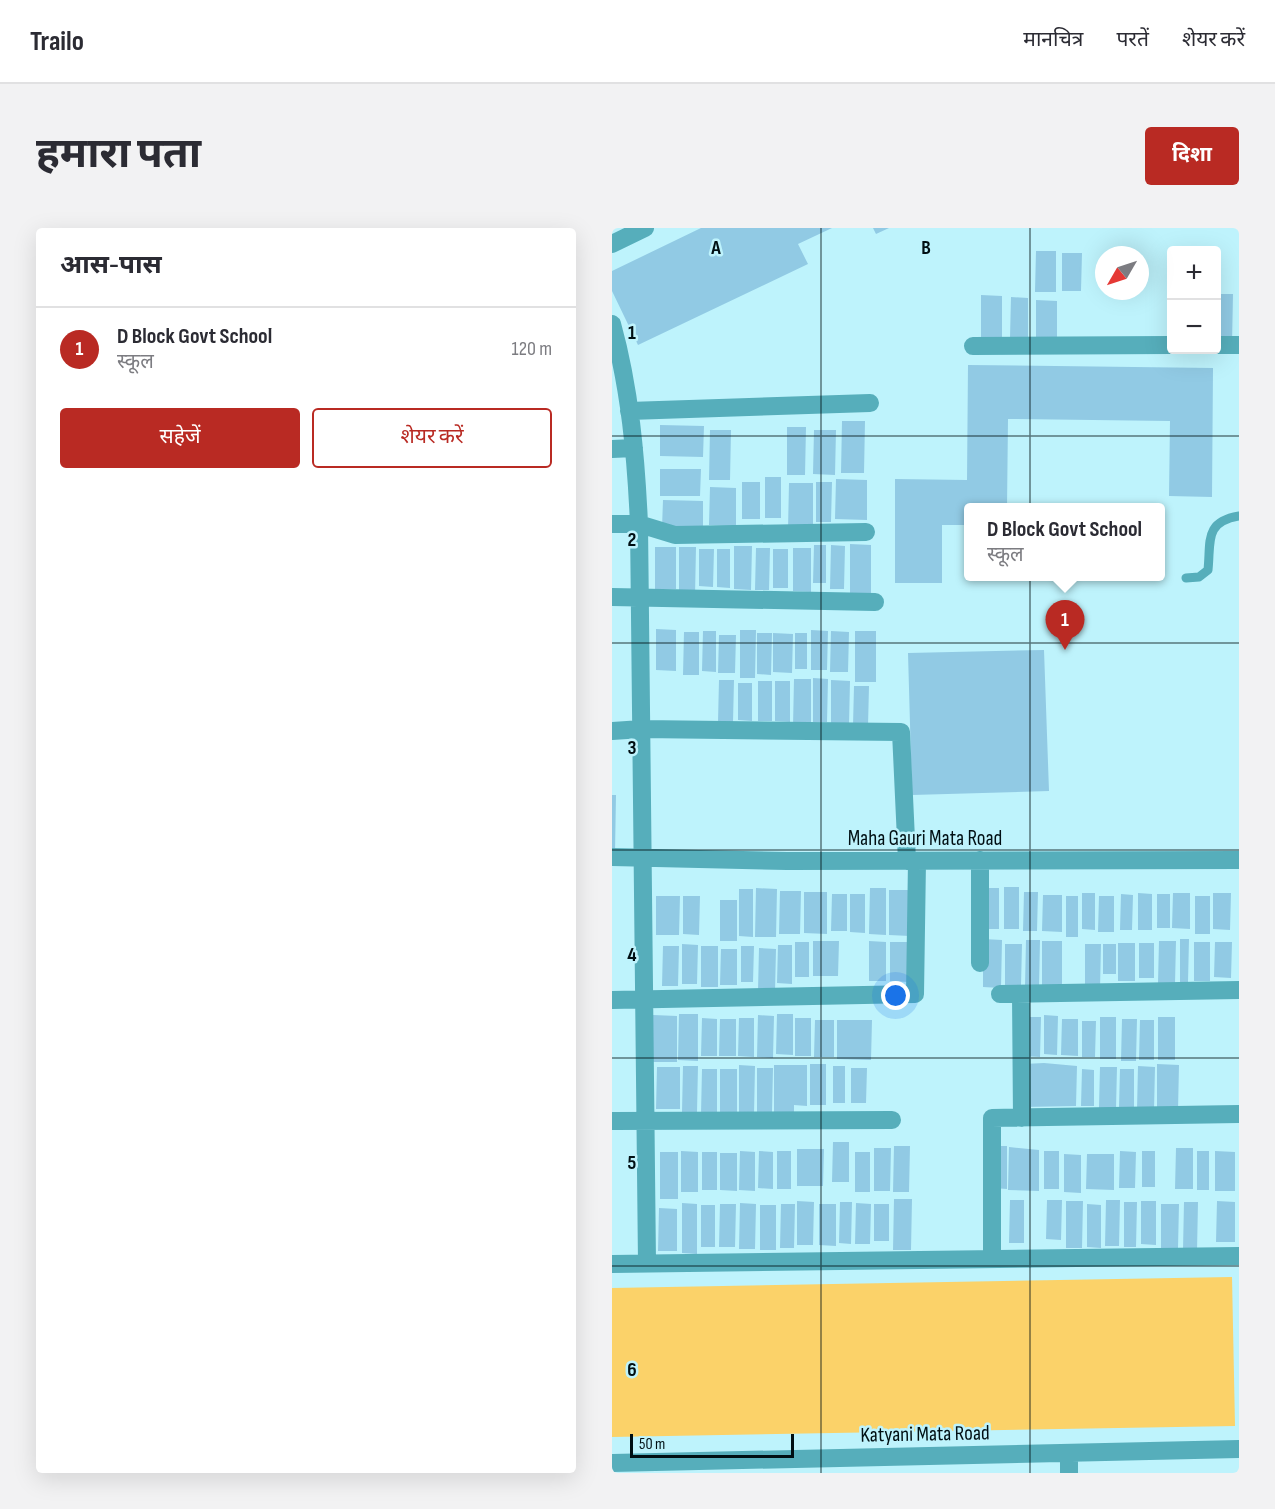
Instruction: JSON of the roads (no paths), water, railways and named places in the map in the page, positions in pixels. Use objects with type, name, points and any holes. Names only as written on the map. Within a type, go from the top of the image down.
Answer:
[{"type":"street","points":[[612,244],[645,228]]},
{"type":"street","points":[[612,324],[623,364],[634,448],[639,524],[646,1263]]},
{"type":"street","points":[[973,346],[1167,345]]},
{"type":"street","points":[[1221,345],[1239,345]]},
{"type":"street","points":[[629,411],[870,403]]},
{"type":"street","points":[[612,449],[634,448]]},
{"type":"street","points":[[612,524],[639,524],[675,535],[866,532]]},
{"type":"street","points":[[612,597],[875,602]]},
{"type":"street","points":[[612,731],[642,729],[902,732],[912,861],[915,994],[612,1000]]},
{"type":"street","name":"Maha Gauri Mata Road","points":[[612,857],[912,861],[1239,860]]},
{"type":"street","points":[[980,860],[980,963]]},
{"type":"street","points":[[1000,994],[1239,990]]},
{"type":"street","points":[[1021,994],[1022,1118]]},
{"type":"street","points":[[992,1259],[992,1119],[1239,1114]]},
{"type":"street","points":[[612,1121],[892,1120]]},
{"type":"street","points":[[612,1263],[1239,1256]]},
{"type":"street","name":"Katyani Mata Road","points":[[612,1463],[779,1466],[1070,1453],[1239,1449]]},
{"type":"street","points":[[1069,1473],[1070,1453]]},
{"type":"lane","points":[[1186,578],[1199,578],[1208,570],[1213,529],[1222,519],[1239,516]]},
{"type":"place","name":"D Block Govt School","points":[[1065,650]]}]
